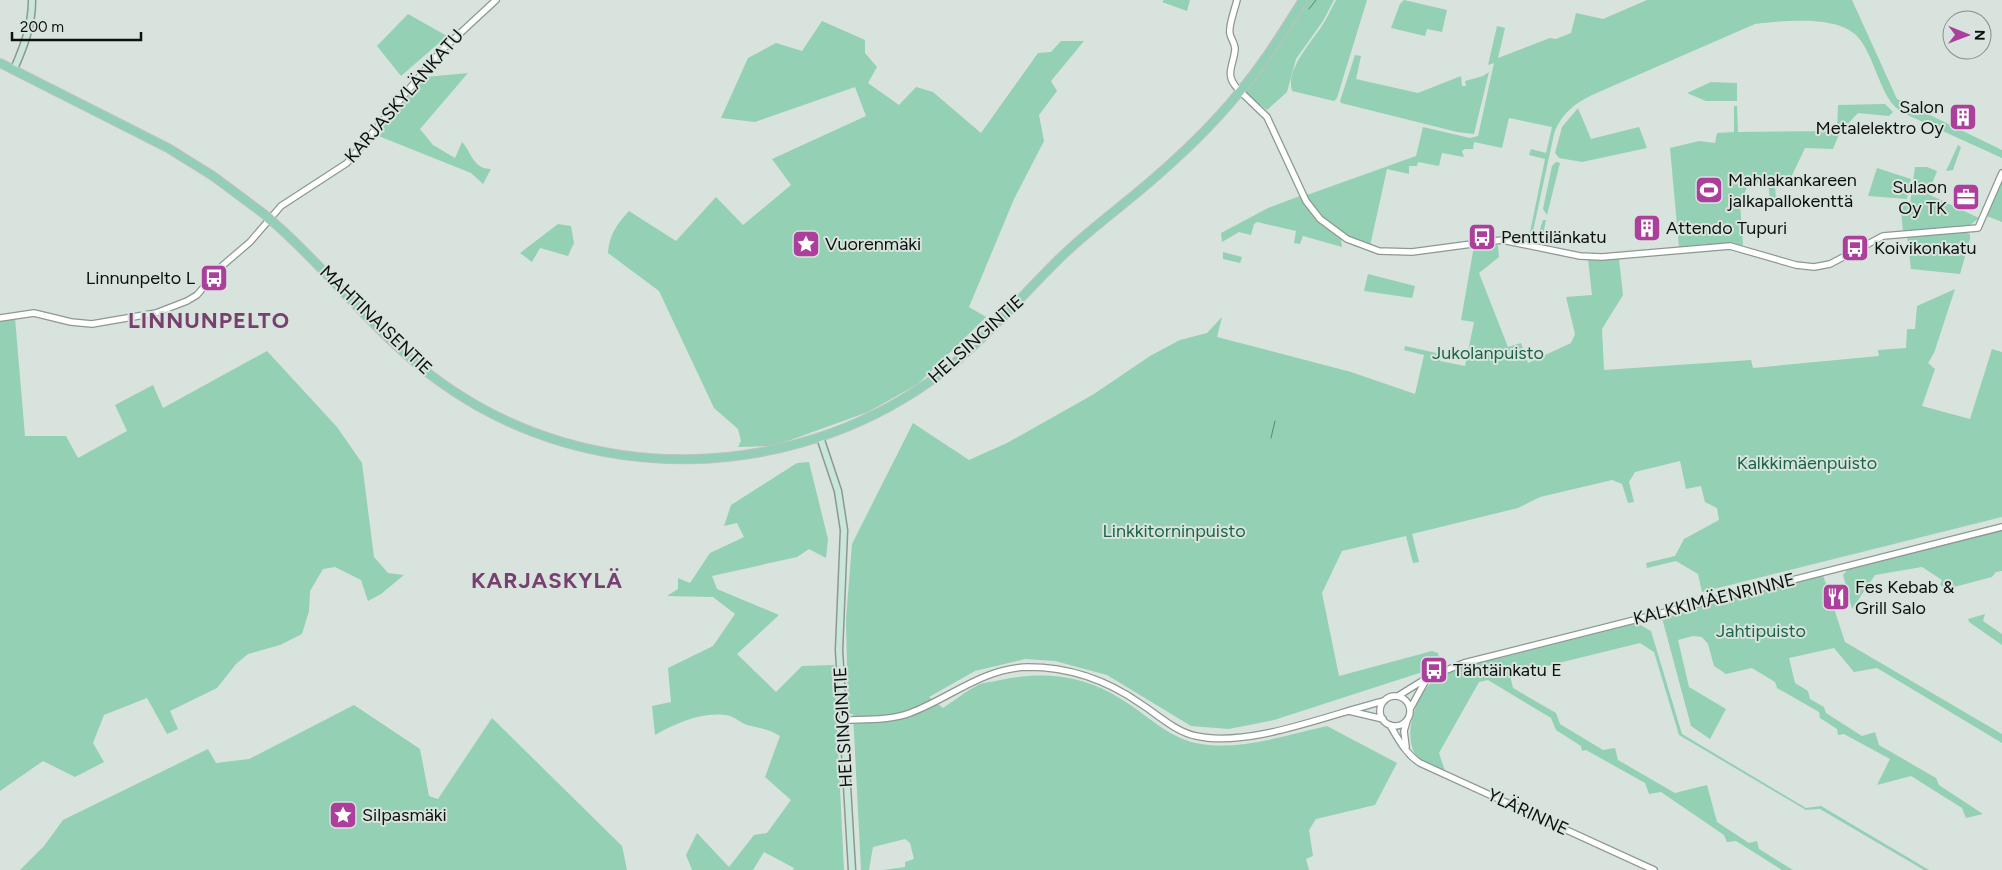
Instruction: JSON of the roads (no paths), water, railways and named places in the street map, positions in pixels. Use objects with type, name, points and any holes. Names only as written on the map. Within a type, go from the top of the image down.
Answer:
[{"type":"main road","points":[[14,70],[26,42],[31,20],[32,0]]},
{"type":"main road","name":"HELSINGINTIE","points":[[852,870],[842,720],[839,627],[844,530],[838,491],[820,437],[871,416],[904,398],[932,380],[968,351],[1065,253],[1160,173],[1204,130],[1251,79],[1303,0]]},
{"type":"main road","name":"MAHTINAISENTIE","points":[[0,63],[168,148],[213,176],[264,214],[316,261],[394,344],[434,377],[463,397],[506,420],[577,447],[643,459],[702,460],[770,451],[820,437]]},
{"type":"street","name":"KARJASKYLÄNKATU","points":[[0,318],[34,312],[71,322],[92,324],[156,313],[187,301],[204,288],[222,266],[250,242],[281,206],[347,163],[441,50],[496,0]]},
{"type":"street","points":[[1237,0],[1229,32],[1234,45],[1229,75],[1231,82],[1237,88]]},
{"type":"street","points":[[1243,94],[1267,116],[1306,201],[1320,219],[1347,239],[1385,252],[1412,252],[1498,240],[1593,257],[1730,246],[1796,265],[1814,267],[1830,264],[1883,236],[1978,228],[2002,174]]},
{"type":"street","name":"KALKKIMÄENRINNE","points":[[1398,696],[1427,678],[1464,663],[2002,527]]},
{"type":"street","points":[[842,720],[884,719],[908,714],[976,678],[1026,667],[1055,669],[1091,676],[1127,694],[1178,730],[1197,736],[1221,739],[1258,735],[1350,711],[1398,696],[1406,701],[1410,709]]},
{"type":"street","points":[[1406,749],[1404,731],[1410,709],[1427,678]]},
{"type":"street","points":[[1383,719],[1381,710],[1384,701]]},
{"type":"street","points":[[1350,711],[1383,719],[1390,725],[1399,725],[1407,721]]},
{"type":"street","name":"YLÄRINNE","points":[[1390,725],[1406,749],[1414,758],[1425,765],[1654,870]]},
{"type":"waterway","points":[[1309,9],[1316,0]]},
{"type":"waterway","points":[[1271,438],[1275,421]]},
{"type":"place","name":"Salon Metalelektro Oy","points":[[1963,117]]},
{"type":"place","name":"Mahlakankareen jalkapallokenttä","points":[[1709,190]]},
{"type":"place","name":"Sulaon Oy TK","points":[[1966,197]]},
{"type":"place","name":"Attendo Tupuri","points":[[1647,228]]},
{"type":"place","name":"Penttilänkatu","points":[[1482,237]]},
{"type":"place","name":"Vuorenmäki","points":[[806,244]]},
{"type":"place","name":"Koivikonkatu","points":[[1855,248]]},
{"type":"place","name":"Linnunpelto L","points":[[214,278]]},
{"type":"place","name":"Fes Kebab & Grill Salo","points":[[1836,597]]},
{"type":"place","name":"Tähtäinkatu E","points":[[1434,670]]},
{"type":"place","name":"Silpasmäki","points":[[343,815]]},
{"type":"district","name":"LINNUNPELTO","points":[[209,320]]},
{"type":"district","name":"KARJASKYLÄ","points":[[547,580]]},
{"type":"park label","name":"Jukolanpuisto","points":[[1488,353]]},
{"type":"park label","name":"Kalkkimäenpuisto","points":[[1807,463]]},
{"type":"park label","name":"Linkkitorninpuisto","points":[[1174,531]]},
{"type":"park label","name":"Jahtipuisto","points":[[1761,631]]}]
